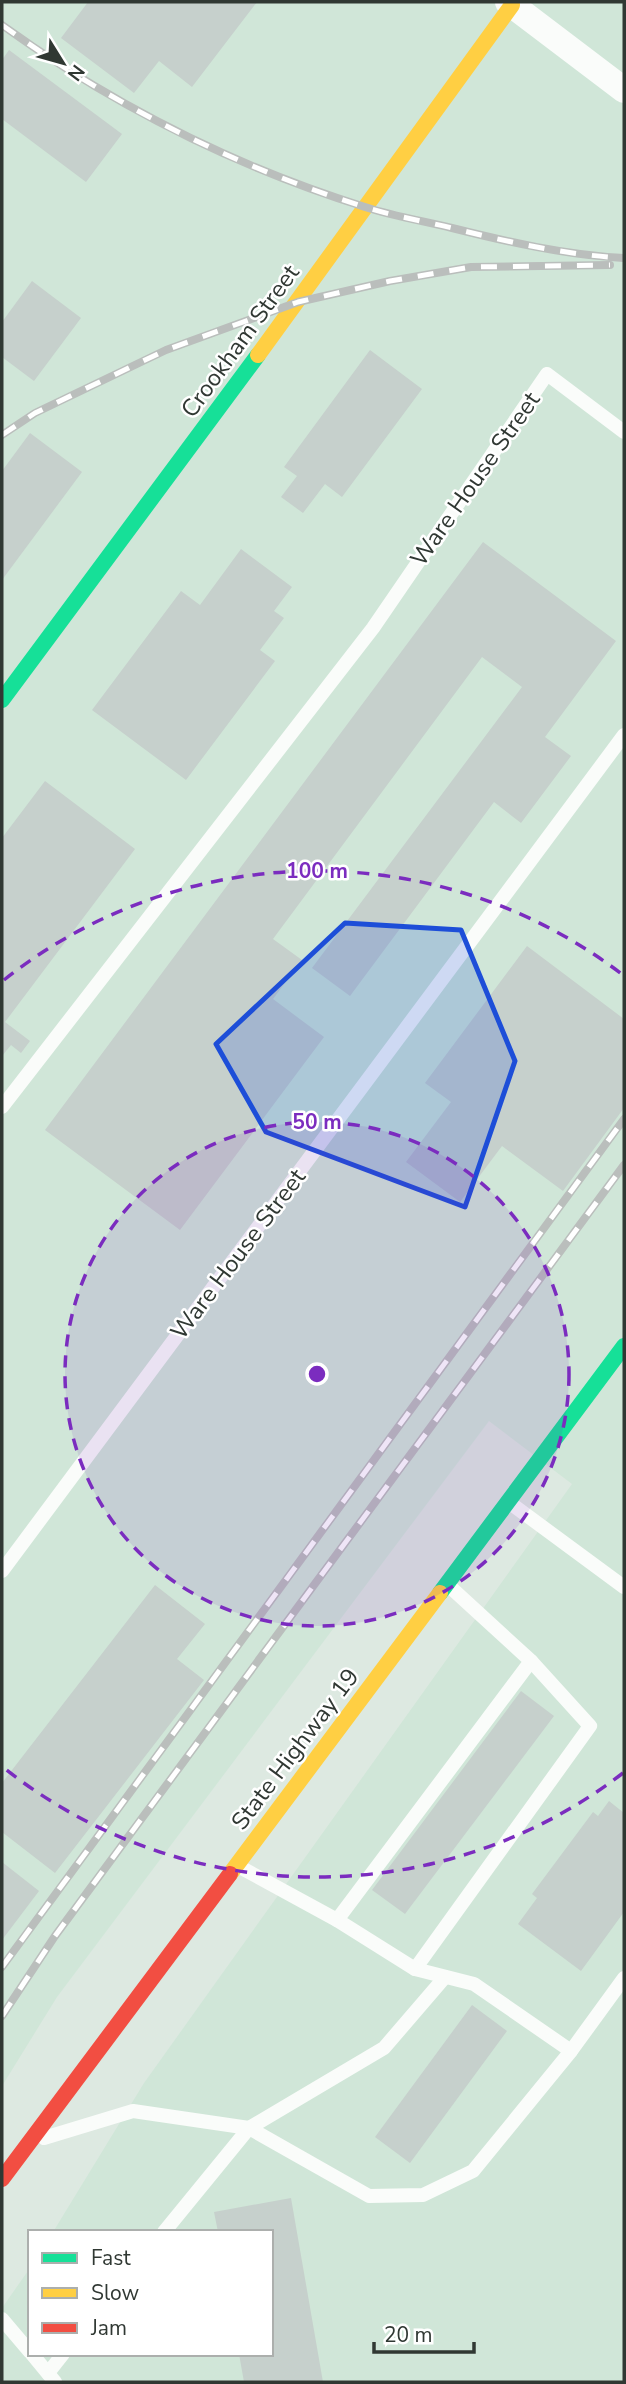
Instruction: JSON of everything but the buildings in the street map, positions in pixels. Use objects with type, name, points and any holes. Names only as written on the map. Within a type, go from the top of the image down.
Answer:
[{"type":"main road","name":"Crookham Street","points":[[2,700],[298,302],[510,4]]},
{"type":"main road","name":"State Highway 19","points":[[2,2179],[624,1346]]},
{"type":"street","points":[[510,4],[624,90]]},
{"type":"lane","name":"Ware House Street","points":[[2,1107],[373,628],[547,374],[624,432]]},
{"type":"lane","name":"Ware House Street","points":[[2,1571],[624,735]]},
{"type":"lane","points":[[508,1501],[624,1587]]},
{"type":"lane","points":[[415,1969],[590,1726],[531,1661],[447,1584]]},
{"type":"lane","points":[[337,1920],[531,1661]]},
{"type":"lane","points":[[236,1865],[337,1920],[415,1969],[474,1984],[571,2052]]},
{"type":"lane","points":[[166,2230],[248,2128],[383,2049],[445,1977]]},
{"type":"lane","points":[[29,2142],[134,2111],[248,2128],[369,2196],[423,2195],[473,2171],[571,2052],[624,1978]]},
{"type":"lane","points":[[2,2319],[28,2349]]},
{"type":"lane","points":[[34,2356],[52,2378],[62,2356]]},
{"type":"highlighted area","points":[[345,923],[461,930],[515,1061],[465,1207],[266,1132],[216,1044]]},
{"type":"shaded area","points":[[2,2],[624,2],[624,2382],[2,2382],[2,2308],[28,2271],[28,2356],[273,2356],[273,2230],[54,2230],[144,2083],[572,1484],[489,1421],[57,1997],[2,2086]]},
{"type":"railway","points":[[2,25],[87,81],[176,131],[268,173],[316,191],[386,213],[516,243],[624,258]]},
{"type":"railway","points":[[2,435],[35,413],[166,350],[298,302],[390,281],[471,267],[610,265]]},
{"type":"railway","points":[[2,1967],[624,1119]]},
{"type":"railway","points":[[2,2016],[55,1936],[624,1165]]},
{"type":"traffic: fast","points":[[2,700],[258,355]]},
{"type":"traffic: fast","points":[[440,1593],[624,1346]]},
{"type":"traffic: slow","points":[[258,355],[512,5]]},
{"type":"traffic: slow","points":[[230,1874],[440,1593]]},
{"type":"traffic: jam","points":[[2,2179],[230,1874]]}]
